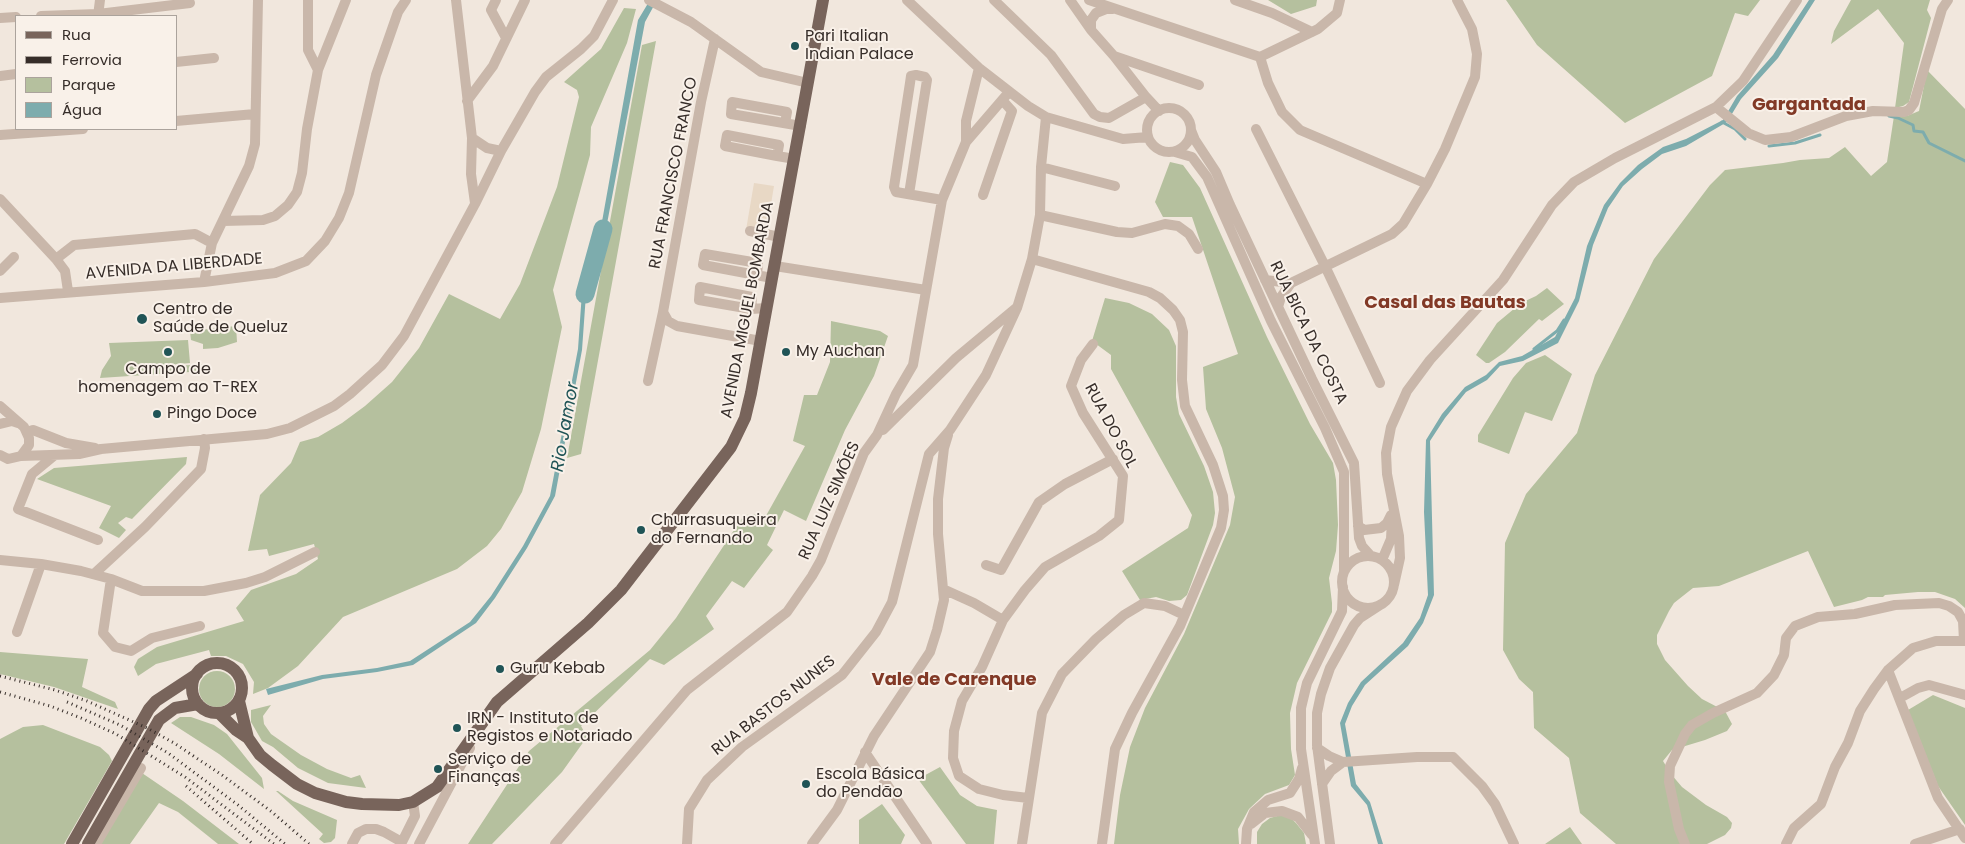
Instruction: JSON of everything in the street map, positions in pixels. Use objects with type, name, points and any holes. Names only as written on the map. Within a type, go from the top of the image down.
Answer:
[{"type":"main road","name":"AVENIDA MIGUEL BOMBARDA","points":[[219,713],[236,730],[248,738],[260,755],[297,784],[314,793],[346,802],[362,804],[399,805],[413,802],[437,787],[497,702],[588,623],[621,590],[731,447],[745,418],[774,272],[823,0]]},
{"type":"main road","points":[[72,844],[149,709],[156,701],[206,666],[218,663],[228,665],[237,672],[243,691],[239,701],[227,712],[219,713],[204,709],[198,704],[192,689],[197,674]]},
{"type":"main road","name":"AVENIDA MIGUEL BOMBARDA","points":[[239,701],[248,738]]},
{"type":"main road","points":[[88,844],[159,720],[175,708],[198,704]]},
{"type":"street","points":[[100,0],[98,15],[190,3]]},
{"type":"street","points":[[204,282],[212,243],[249,166],[255,144],[258,0]]},
{"type":"street","points":[[308,0],[308,50],[318,70]]},
{"type":"street","points":[[223,220],[263,220],[275,216],[288,205],[298,192],[318,70],[346,0]]},
{"type":"street","name":"AVENIDA DA LIBERDADE","points":[[0,298],[68,291],[204,282],[275,272],[306,261],[325,241],[339,218],[349,193],[376,75],[398,12],[406,0]]},
{"type":"street","points":[[456,0],[472,138],[471,174],[475,204]]},
{"type":"street","points":[[496,0],[491,10],[506,38]]},
{"type":"street","points":[[467,101],[492,66],[525,0]]},
{"type":"street","points":[[0,456],[8,459],[21,456],[79,454],[101,449],[248,436],[290,428],[334,406],[367,380],[390,355],[404,336],[475,204],[501,151],[535,92],[546,77],[594,36],[613,0]]},
{"type":"street","points":[[649,0],[691,22],[761,72],[808,84]]},
{"type":"street","points":[[907,0],[980,68],[1046,117],[1124,139],[1148,138]]},
{"type":"street","points":[[914,0],[930,22]]},
{"type":"street","points":[[994,0],[1051,55],[1094,114],[1109,118],[1146,97]]},
{"type":"street","points":[[1070,0],[1091,30],[1159,111]]},
{"type":"street","points":[[1089,0],[1260,57],[1312,32],[1337,13],[1340,0]]},
{"type":"street","points":[[1235,0],[1272,13],[1312,32]]},
{"type":"street","points":[[1278,307],[1291,283],[1392,234],[1403,224],[1427,184],[1445,149],[1475,77],[1477,54],[1472,29],[1457,0]]},
{"type":"street","points":[[1330,844],[1318,748],[1317,713],[1328,673],[1354,625],[1360,618],[1387,600],[1394,585],[1400,558],[1399,536],[1386,474],[1386,453],[1391,427],[1407,391],[1430,360],[1503,280],[1552,205],[1574,182],[1614,158],[1720,110],[1743,81],[1797,0]]},
{"type":"street","points":[[1720,110],[1748,133],[1765,140],[1790,137],[1846,116],[1873,111],[1895,113],[1909,110],[1914,103],[1942,9],[1948,0]]},
{"type":"street","points":[[1091,30],[1091,20],[1096,13],[1106,9],[1119,10]]},
{"type":"street","points":[[0,18],[15,17]]},
{"type":"street","name":"RUA FRANCISCO FRANCO","points":[[648,381],[663,312],[701,102],[715,39]]},
{"type":"street","points":[[1114,56],[1199,84]]},
{"type":"street","points":[[1260,57],[1268,83],[1282,112],[1300,130],[1427,184]]},
{"type":"street","points":[[178,62],[214,58]]},
{"type":"street","name":"RUA LUIZ SIMÕES","points":[[966,142],[966,121],[980,68]]},
{"type":"street","points":[[0,76],[15,74]]},
{"type":"street","points":[[909,194],[927,80],[925,77],[916,75],[911,76],[894,187],[896,192],[942,200]]},
{"type":"street","name":"RUA LUIZ SIMÕES","points":[[555,844],[687,690],[787,612],[821,560],[864,453],[877,435],[896,394],[913,365],[942,200],[966,142],[1010,92]]},
{"type":"street","points":[[983,195],[1012,111],[1002,101]]},
{"type":"street","points":[[785,123],[787,112],[732,102],[730,114],[801,126]]},
{"type":"street","points":[[1174,109],[1180,112],[1186,116],[1191,130],[1187,144],[1175,152],[1162,151],[1151,143],[1148,138],[1150,119],[1159,111],[1174,109]]},
{"type":"street","points":[[178,121],[255,114]]},
{"type":"street","name":"RUA BASTOS NUNES","points":[[687,844],[689,809],[707,780],[742,746],[842,675],[876,632],[892,602],[929,454],[950,430],[986,375],[1017,308],[1032,259],[1040,215],[1041,167],[1046,117]]},
{"type":"street","points":[[966,121],[972,129],[977,130]]},
{"type":"street","points":[[1256,129],[1325,266],[1380,383]]},
{"type":"street","points":[[0,135],[68,130]]},
{"type":"street","name":"RUA BICA DA COSTA","points":[[1191,130],[1216,172],[1265,280],[1354,463],[1359,538],[1362,546],[1370,556]]},
{"type":"street","points":[[778,156],[779,145],[727,135],[725,146],[778,156],[795,159]]},
{"type":"street","points":[[472,138],[487,148],[501,151]]},
{"type":"street","name":"RUA BICA DA COSTA","points":[[1175,152],[1192,157],[1207,177],[1271,321],[1325,428],[1344,472],[1344,572]]},
{"type":"street","points":[[1041,167],[1115,186]]},
{"type":"street","points":[[0,199],[65,271],[68,291]]},
{"type":"street","points":[[1040,215],[1117,232],[1132,233],[1165,224],[1178,226],[1190,234],[1198,249]]},
{"type":"street","points":[[750,231],[780,237]]},
{"type":"street","points":[[56,259],[74,245],[196,234],[212,243]]},
{"type":"street","points":[[757,275],[758,263],[705,254],[703,265],[757,275],[774,272],[926,290]]},
{"type":"street","points":[[0,271],[14,257]]},
{"type":"street","points":[[1032,259],[1148,292],[1167,304],[1180,320],[1184,339],[1182,380],[1186,406],[1213,465],[1222,488],[1224,502],[1223,517],[1217,538],[1184,615],[1152,679],[1132,712],[1115,750],[1102,844]]},
{"type":"street","points":[[1265,280],[1291,283]]},
{"type":"street","points":[[751,308],[752,297],[700,287],[699,300],[751,308],[767,308]]},
{"type":"street","points":[[877,435],[956,358],[1017,308]]},
{"type":"street","points":[[663,312],[668,321],[677,326],[761,341]]},
{"type":"street","name":"RUA DO SOL","points":[[1028,798],[1003,795],[979,789],[960,776],[953,758],[954,731],[962,701],[982,667],[1003,620],[1025,590],[1045,567],[1099,536],[1119,520],[1123,476],[1083,413],[1071,386],[1081,360],[1093,344]]},
{"type":"street","points":[[0,406],[28,432],[28,445],[21,456]]},
{"type":"street","points":[[0,424],[12,421],[18,423]]},
{"type":"street","points":[[28,432],[33,430],[66,443],[101,449]]},
{"type":"street","points":[[812,844],[837,810],[864,752],[930,652],[938,630],[944,600],[938,534],[938,499],[944,448],[950,430]]},
{"type":"street","points":[[94,574],[145,527],[201,469],[205,448],[204,439]]},
{"type":"street","points":[[55,455],[32,474],[18,509],[98,540]]},
{"type":"street","points":[[986,565],[1001,570],[1040,502],[1065,484],[1113,459]]},
{"type":"street","points":[[1358,526],[1364,530],[1381,528],[1393,511]]},
{"type":"street","points":[[1382,560],[1391,539],[1393,511]]},
{"type":"street","points":[[0,560],[41,564],[94,574],[111,578],[142,590],[204,591],[246,583],[265,577],[315,552]]},
{"type":"street","points":[[1314,841],[1303,764],[1301,731],[1304,697],[1314,668],[1342,611],[1344,572],[1355,560],[1370,556],[1382,560],[1392,571],[1394,585]]},
{"type":"street","points":[[17,632],[41,564]]},
{"type":"street","points":[[111,578],[102,633],[115,647],[131,651],[152,638],[200,626]]},
{"type":"street","points":[[1343,587],[1351,601],[1357,605],[1365,608],[1380,605]]},
{"type":"street","points":[[943,589],[974,603],[1003,620]]},
{"type":"street","points":[[1022,844],[1042,713],[1062,674],[1096,639],[1124,615],[1144,603],[1165,606],[1184,615]]},
{"type":"street","points":[[1685,844],[1680,834],[1669,782],[1670,766],[1685,734],[1692,725],[1713,713],[1757,693],[1774,675],[1784,655],[1786,638],[1795,626],[1818,617],[1855,614],[1895,605],[1938,603],[1949,606],[1958,612],[1963,621],[1964,641],[1936,641],[1913,648],[1888,670],[1860,711],[1821,804],[1794,828],[1786,844]]},
{"type":"street","points":[[1888,670],[1938,798],[1962,833],[1915,844]]},
{"type":"street","points":[[1900,698],[1918,688],[1929,685],[1965,695]]},
{"type":"street","points":[[419,844],[490,710]]},
{"type":"street","points":[[1318,748],[1329,756],[1343,762],[1417,757],[1453,757],[1482,786],[1495,804],[1514,844]]},
{"type":"street","points":[[864,752],[927,844]]},
{"type":"street","points":[[1322,784],[1331,771],[1343,762]]},
{"type":"street","points":[[1246,844],[1249,820],[1260,806],[1268,800],[1290,793],[1299,779],[1303,764]]},
{"type":"street","points":[[96,844],[141,768]]},
{"type":"street","points":[[352,844],[358,833],[366,829],[376,829],[384,832],[401,843],[415,816],[413,802]]},
{"type":"street","points":[[1247,829],[1254,820],[1265,813],[1282,810],[1298,818],[1314,841]]},
{"type":"green space","points":[[1268,0],[1317,0],[1316,6],[1291,14]]},
{"type":"green space","points":[[1506,0],[1760,0],[1748,16],[1735,13],[1712,76],[1625,123],[1537,45]]},
{"type":"green space","points":[[1851,0],[1930,0],[1927,10],[1931,18],[1909,102],[1903,106],[1895,108],[1904,43],[1878,9],[1831,44],[1834,31]]},
{"type":"green space","points":[[624,8],[636,9],[627,43],[591,127],[590,155],[553,290],[562,327],[541,429],[522,492],[501,529],[487,546],[457,569],[343,617],[298,666],[268,688],[253,694],[254,682],[243,664],[226,656],[211,656],[209,650],[156,664],[138,676],[134,667],[138,659],[157,647],[244,621],[236,608],[251,590],[296,574],[318,559],[314,544],[269,556],[267,549],[248,551],[260,495],[291,463],[300,442],[318,437],[342,423],[392,382],[419,348],[449,294],[500,319],[520,284],[557,187],[579,97],[577,90],[564,82],[601,49]]},
{"type":"green space","points":[[656,41],[581,454],[567,458],[642,45]]},
{"type":"green space","points":[[1927,70],[1965,109],[1965,608],[1955,599],[1935,592],[1868,597],[1834,607],[1808,551],[1719,586],[1693,588],[1674,603],[1657,635],[1657,644],[1665,660],[1688,686],[1702,699],[1725,711],[1732,724],[1727,731],[1672,750],[1663,761],[1682,787],[1706,805],[1727,817],[1732,823],[1731,828],[1725,835],[1707,844],[1616,844],[1580,813],[1569,758],[1534,728],[1533,692],[1519,679],[1503,650],[1505,543],[1526,494],[1577,433],[1595,375],[1654,259],[1710,185],[1725,170],[1829,158],[1845,147],[1871,176],[1887,162],[1894,116],[1907,116],[1919,111]]},
{"type":"green space","points":[[1170,162],[1183,165],[1200,188],[1267,337],[1310,424],[1333,463],[1336,480],[1338,525],[1336,551],[1329,578],[1332,612],[1297,683],[1290,713],[1291,749],[1295,775],[1289,785],[1265,794],[1249,809],[1238,829],[1239,844],[1114,844],[1120,795],[1130,747],[1145,708],[1184,634],[1230,525],[1235,497],[1222,448],[1206,409],[1203,367],[1238,354],[1192,217],[1163,217],[1155,202]]},
{"type":"green space","points":[[1547,288],[1564,304],[1542,321],[1539,319],[1505,352],[1489,363],[1486,363],[1476,355],[1497,323],[1521,303]]},
{"type":"green space","points":[[1105,298],[1129,303],[1152,314],[1169,330],[1176,346],[1176,397],[1179,414],[1204,466],[1213,492],[1215,513],[1213,525],[1187,595],[1181,600],[1169,601],[1156,597],[1140,600],[1122,571],[1188,528],[1192,515],[1111,369],[1111,355],[1092,341]]},
{"type":"green space","points":[[831,321],[880,331],[888,336],[874,376],[845,430],[806,521],[784,510],[767,545],[773,550],[744,588],[732,581],[706,616],[714,629],[664,665],[650,659],[581,726],[587,737],[562,772],[492,844],[468,844],[529,751],[650,650],[676,618],[744,515],[767,514],[805,446],[793,441],[804,395],[817,395],[830,362]]},
{"type":"green space","points":[[236,326],[237,342],[218,348],[203,349],[203,344],[191,340],[190,331]]},
{"type":"green space","points":[[188,340],[190,363],[149,368],[204,364],[205,371],[100,378],[102,370],[111,356],[109,343]]},
{"type":"green space","points":[[1545,355],[1572,374],[1552,421],[1525,412],[1509,454],[1478,442],[1478,435],[1513,378],[1526,363]]},
{"type":"green space","points":[[187,457],[186,464],[132,519],[126,517],[118,523],[126,530],[119,538],[99,528],[111,506],[37,479],[54,468]]},
{"type":"green space","points":[[0,652],[88,659],[82,687],[115,702],[118,709],[54,687],[0,674]]},
{"type":"green space","points":[[217,671],[230,676],[235,689],[230,702],[217,707],[204,702],[199,689],[204,676]]},
{"type":"green space","points":[[1933,695],[1965,708],[1965,825],[1938,786],[1908,710]]},
{"type":"green space","points":[[271,705],[263,716],[264,724],[271,734],[301,755],[327,769],[351,778],[360,775],[366,788],[328,783],[298,768],[273,747],[262,741],[251,722],[251,710]]},
{"type":"green space","points":[[180,717],[191,717],[214,725],[227,734],[262,778],[264,789],[219,754],[171,723]]},
{"type":"green space","points":[[43,725],[100,747],[109,755],[112,761],[64,844],[0,844],[0,739],[23,727]]},
{"type":"green space","points":[[940,767],[960,795],[977,806],[997,810],[994,844],[966,844],[918,779]]},
{"type":"green space","points":[[142,773],[183,801],[239,844],[218,844],[178,812],[159,803],[130,844],[99,844]]},
{"type":"green space","points":[[276,791],[293,801],[337,820],[335,838],[331,842],[324,843],[319,839],[323,834]]},
{"type":"green space","points":[[882,804],[905,835],[901,844],[859,844],[859,820]]},
{"type":"green space","points":[[1281,815],[1290,817],[1296,823],[1304,833],[1306,844],[1257,844],[1257,832],[1262,824],[1270,818]]},
{"type":"green space","points":[[1570,827],[1582,844],[1545,844]]},
{"type":"shaded area","points":[[754,183],[774,186],[766,234],[746,230]]},
{"type":"water","points":[[650,0],[657,0],[645,22],[603,245],[598,267],[590,281],[586,294],[582,350],[555,496],[527,548],[495,598],[476,623],[413,665],[323,679],[268,695],[266,689],[322,675],[377,668],[410,661],[470,622],[491,596],[523,546],[550,496],[578,349],[582,292],[586,278],[593,267],[598,244],[638,20]]},
{"type":"water","points":[[1809,0],[1815,0],[1778,58],[1741,99],[1727,122],[1686,146],[1662,154],[1623,186],[1608,208],[1593,245],[1579,301],[1558,343],[1523,361],[1500,366],[1487,380],[1466,392],[1445,418],[1430,441],[1434,595],[1423,623],[1408,646],[1365,685],[1352,706],[1345,724],[1356,784],[1370,802],[1383,844],[1378,844],[1367,805],[1351,786],[1340,723],[1348,703],[1361,682],[1403,643],[1420,618],[1428,595],[1424,512],[1426,440],[1442,414],[1465,387],[1486,375],[1499,362],[1522,356],[1555,337],[1575,298],[1587,246],[1604,205],[1620,183],[1638,165],[1663,147],[1686,139],[1723,120],[1737,96],[1773,55]]},
{"type":"waterway","points":[[1889,116],[1913,125],[1914,131],[1923,132],[1929,143],[1965,161]]},
{"type":"waterway","points":[[1722,122],[1735,129],[1745,139]]},
{"type":"waterway","points":[[1769,146],[1795,143],[1820,135]]},
{"type":"waterway","name":"Rio Jamor","points":[[585,294],[603,229]]},
{"type":"waterway","points":[[1534,349],[1557,331],[1564,320]]},
{"type":"railway","points":[[0,676],[55,690],[87,701],[147,728],[174,743],[222,775],[272,812],[309,844]]},
{"type":"railway","points":[[0,692],[50,706],[116,734],[185,777],[274,844]]},
{"type":"railway","points":[[67,702],[120,725],[168,753],[238,805],[285,844]]},
{"type":"railway","points":[[186,786],[253,844]]},
{"type":"place","name":"Pari Italian Indian Palace","points":[[795,46]]},
{"type":"place","name":"Centro de Saúde de Queluz","points":[[142,319]]},
{"type":"place","name":"Campo de homenagem ao T-REX","points":[[168,352]]},
{"type":"place","name":"My Auchan","points":[[786,352]]},
{"type":"place","name":"Pingo Doce","points":[[157,414]]},
{"type":"place","name":"Churrasuqueira do Fernando","points":[[641,530]]},
{"type":"place","name":"Guru Kebab","points":[[500,669]]},
{"type":"place","name":"IRN - Instituto de Registos e Notariado","points":[[457,728]]},
{"type":"place","name":"Serviço de Finanças","points":[[438,769]]},
{"type":"place","name":"Escola Básica do Pendão","points":[[806,784]]},
{"type":"district","name":"Gargantada","points":[[1809,105]]},
{"type":"district","name":"Casal das Bautas","points":[[1445,303]]},
{"type":"district","name":"Vale de Carenque","points":[[954,680]]}]
